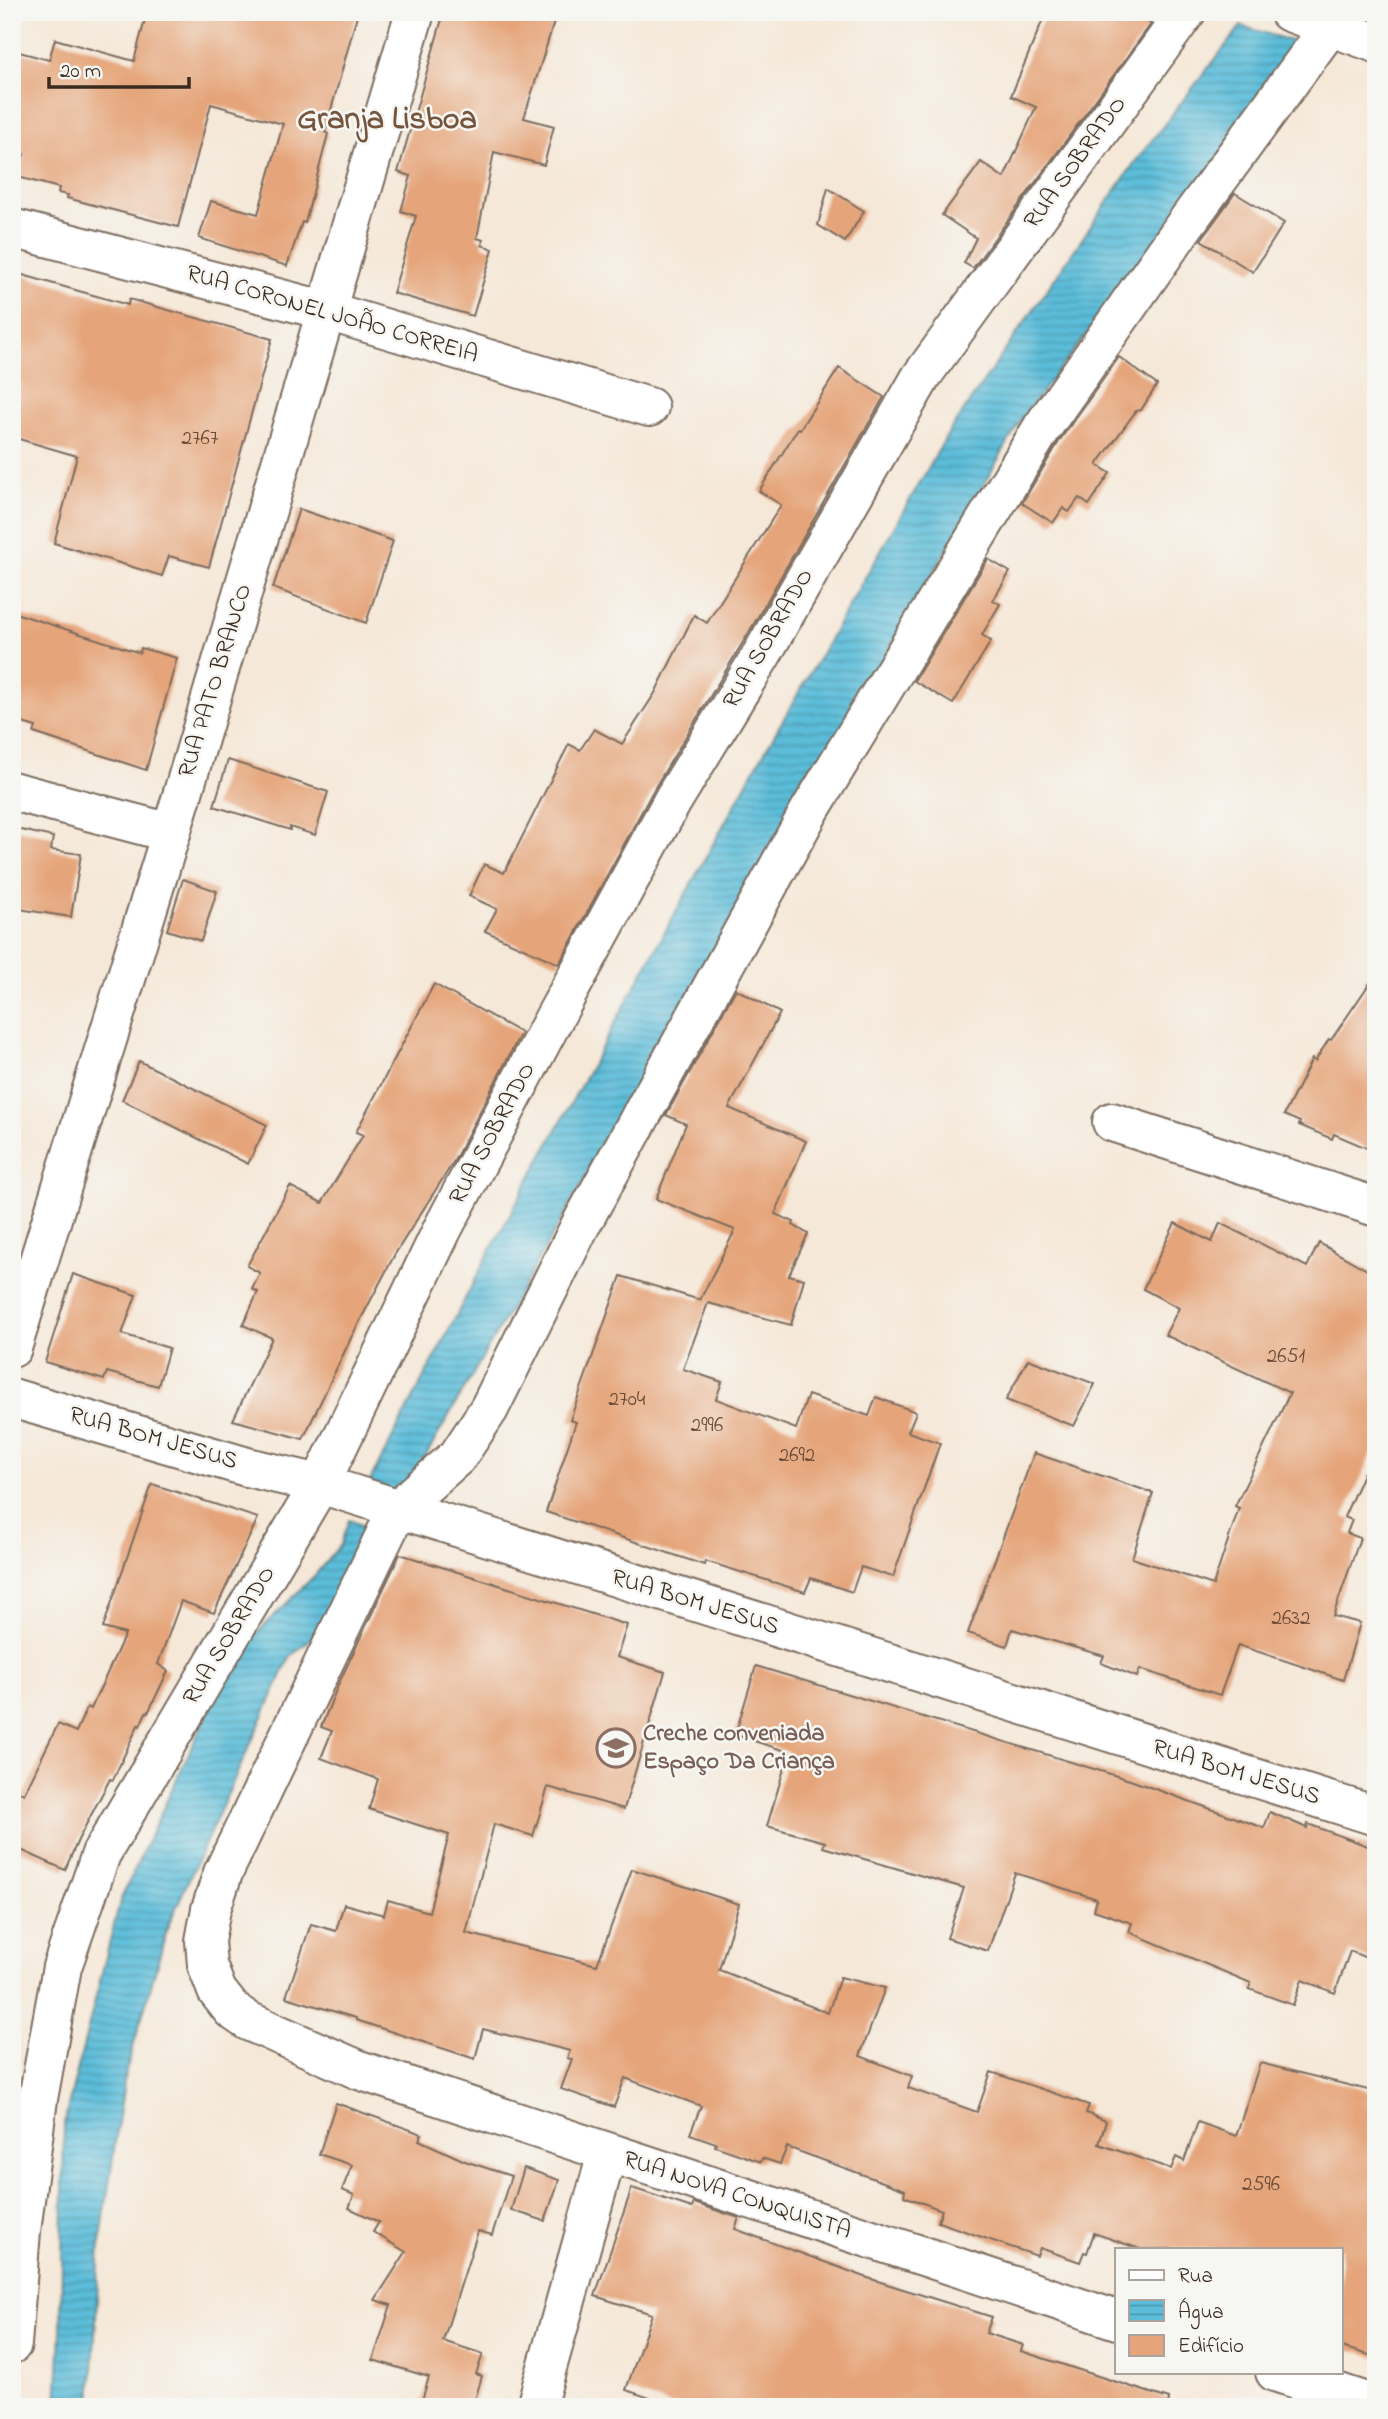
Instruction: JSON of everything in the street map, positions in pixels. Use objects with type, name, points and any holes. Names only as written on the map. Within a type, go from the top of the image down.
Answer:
[{"type":"street","name":"RUA PATO BRANCO","points":[[12,1348],[171,833],[415,12]]},
{"type":"street","name":"RUA SOBRADO","points":[[12,2344],[21,2231],[37,2112],[62,1967],[101,1854],[320,1484],[443,1228],[552,1022],[673,800],[762,654],[921,377],[1186,12]]},
{"type":"street","points":[[1289,12],[1376,43]]},
{"type":"street","points":[[397,1510],[458,1456],[489,1409],[579,1228],[810,810],[1042,428],[1176,237],[1329,28]]},
{"type":"street","name":"RUA CORONEL JOÃO CORREIA","points":[[12,228],[327,311],[649,407]]},
{"type":"street","points":[[12,791],[171,833]]},
{"type":"street","points":[[1111,1122],[1376,1207]]},
{"type":"street","name":"RUA BOM JESUS","points":[[12,1398],[247,1467],[320,1484],[1376,1816]]},
{"type":"street","name":"RUA NOVA CONQUISTA","points":[[397,1510],[223,1873],[211,1909],[205,1941],[207,1965],[217,1991],[232,2010],[263,2029],[359,2070],[1115,2319]]},
{"type":"street","points":[[536,2407],[607,2154]]},
{"type":"street","points":[[1281,2374],[1376,2405]]},
{"type":"water","points":[[1241,26],[1302,44],[1274,91],[1022,418],[404,1494],[369,1483],[490,1251],[746,784],[949,432],[1135,162]]},
{"type":"water","points":[[349,1520],[378,1531],[368,1554],[316,1634],[290,1657],[169,1923],[125,2075],[100,2245],[91,2407],[57,2407],[61,2331],[64,2123],[120,1901],[234,1656],[316,1574],[340,1545]]},
{"type":"building","points":[[147,12],[358,12],[325,132],[328,134],[305,223],[302,222],[287,266],[199,238],[211,201],[258,214],[283,124],[211,104],[178,227],[67,198],[68,195],[58,193],[59,188],[18,177],[24,154],[12,150],[12,50],[49,60],[55,39],[134,61]]},
{"type":"building","points":[[444,12],[557,12],[524,118],[554,126],[544,165],[494,152],[477,238],[483,240],[482,245],[493,249],[473,316],[393,293],[416,216],[401,211],[411,176],[398,172]]},
{"type":"building","points":[[1046,12],[1130,12],[1151,24],[973,268],[964,263],[976,238],[942,215],[981,162],[1004,178],[1036,107],[1011,96]]},
{"type":"building","points":[[828,188],[864,211],[845,242],[818,225]]},
{"type":"building","points":[[1235,193],[1284,223],[1253,272],[1201,240]]},
{"type":"building","points":[[12,272],[128,305],[129,299],[272,339],[209,567],[169,556],[162,576],[54,543],[77,456],[12,437]]},
{"type":"building","points":[[1119,357],[1157,385],[1141,410],[1136,411],[1097,465],[1110,473],[1089,505],[1079,498],[1069,512],[1063,508],[1053,523],[1022,503],[1060,440]]},
{"type":"building","points":[[839,368],[884,397],[748,634],[654,789],[559,964],[485,931],[497,909],[469,896],[484,864],[504,873],[569,744],[580,750],[594,729],[622,744],[655,693],[694,615],[707,623],[781,505],[759,491]]},
{"type":"building","points":[[299,509],[393,541],[366,623],[273,588]]},
{"type":"building","points":[[988,559],[1010,572],[993,600],[1000,604],[982,635],[991,641],[953,704],[914,681]]},
{"type":"building","points":[[12,612],[140,653],[141,648],[177,658],[146,770],[34,733],[36,727],[12,720]]},
{"type":"building","points":[[228,760],[328,792],[315,835],[214,806]]},
{"type":"building","points":[[12,828],[53,837],[51,850],[81,854],[71,917],[12,908]]},
{"type":"building","points":[[183,879],[217,891],[201,941],[167,930]]},
{"type":"building","points":[[1376,974],[1376,1152],[1334,1134],[1332,1139],[1299,1125],[1300,1122],[1284,1115],[1312,1059],[1315,1061],[1329,1039],[1331,1040]]},
{"type":"building","points":[[434,984],[521,1033],[454,1161],[395,1254],[303,1439],[233,1420],[272,1338],[243,1325],[258,1292],[252,1289],[260,1273],[247,1266],[290,1186],[322,1203],[363,1135],[356,1132]]},
{"type":"building","points":[[736,989],[780,1013],[729,1108],[806,1141],[775,1214],[794,1222],[793,1225],[808,1234],[789,1275],[804,1279],[791,1325],[708,1303],[683,1369],[722,1382],[716,1399],[796,1429],[808,1395],[869,1416],[876,1397],[916,1412],[908,1432],[940,1443],[893,1577],[861,1567],[852,1592],[811,1578],[805,1592],[705,1561],[704,1565],[546,1512],[576,1422],[570,1420],[621,1276],[700,1300],[735,1230],[656,1199],[686,1124],[666,1115]]},
{"type":"building","points":[[139,1061],[267,1125],[248,1164],[122,1100]]},
{"type":"building","points":[[1175,1223],[1212,1242],[1220,1223],[1307,1267],[1319,1243],[1376,1275],[1376,1445],[1344,1517],[1352,1520],[1347,1533],[1360,1538],[1333,1616],[1360,1623],[1343,1680],[1238,1645],[1220,1695],[1140,1669],[1137,1677],[1101,1663],[1104,1656],[1012,1629],[1007,1646],[968,1633],[1034,1453],[1153,1493],[1132,1558],[1213,1585],[1239,1508],[1235,1506],[1290,1393],[1165,1335],[1179,1308],[1143,1289]]},
{"type":"building","points":[[73,1274],[136,1295],[122,1334],[169,1348],[158,1386],[107,1372],[104,1380],[45,1362]]},
{"type":"building","points":[[1028,1359],[1095,1384],[1074,1426],[1006,1400]]},
{"type":"building","points":[[152,1484],[258,1518],[214,1613],[181,1601],[158,1664],[168,1671],[148,1713],[146,1712],[140,1726],[138,1725],[113,1780],[110,1779],[78,1840],[65,1870],[12,1846],[12,1788],[24,1794],[58,1724],[76,1732],[87,1707],[91,1709],[125,1634],[103,1628]]},
{"type":"building","points":[[400,1554],[627,1625],[617,1657],[665,1672],[624,1809],[548,1787],[533,1836],[494,1824],[466,1933],[597,1965],[632,1869],[739,1904],[719,1970],[828,2013],[840,1977],[885,1988],[860,2056],[912,2076],[908,2088],[977,2112],[991,2072],[1089,2105],[1086,2113],[1106,2121],[1099,2144],[1171,2169],[1176,2157],[1184,2161],[1198,2122],[1236,2136],[1260,2063],[1376,2092],[1376,2357],[1342,2347],[1342,2248],[1137,2248],[1094,2233],[1087,2253],[1084,2252],[1080,2262],[1040,2248],[1037,2256],[938,2222],[942,2210],[904,2196],[905,2190],[787,2147],[780,2164],[762,2158],[761,2162],[715,2146],[716,2143],[690,2134],[701,2106],[625,2078],[614,2107],[561,2089],[572,2059],[567,2058],[570,2051],[483,2029],[475,2059],[286,1997],[311,1924],[336,1931],[344,1904],[384,1915],[388,1900],[429,1912],[449,1835],[369,1809],[378,1779],[321,1758],[332,1731],[321,1727]]},
{"type":"building","points":[[756,1666],[1130,1780],[1264,1828],[1270,1812],[1307,1828],[1308,1824],[1376,1849],[1376,1962],[1350,1951],[1335,1993],[1302,1980],[1293,2005],[1249,1989],[1251,1983],[1129,1932],[1132,1923],[1094,1910],[1097,1899],[1015,1873],[988,1951],[947,1938],[964,1888],[823,1847],[825,1842],[767,1826],[789,1752],[735,1735]]},
{"type":"building","points":[[336,2103],[422,2134],[419,2140],[465,2161],[511,2176],[492,2235],[478,2231],[443,2341],[483,2354],[476,2374],[482,2376],[473,2407],[420,2407],[429,2377],[373,2360],[391,2305],[375,2300],[406,2252],[373,2232],[379,2222],[349,2208],[354,2195],[342,2190],[352,2165],[319,2154]]},
{"type":"building","points":[[524,2168],[559,2180],[545,2221],[511,2210]]},
{"type":"building","points":[[632,2188],[692,2208],[694,2203],[739,2218],[735,2229],[868,2278],[992,2317],[986,2333],[1023,2345],[1021,2351],[1169,2399],[1168,2407],[676,2407],[626,2390],[652,2314],[595,2296]]},
{"type":"place","name":"Creche conveniada Espaço Da Criança","points":[[616,1748]]},
{"type":"district","name":"Granja Lisboa","points":[[387,120]]}]
